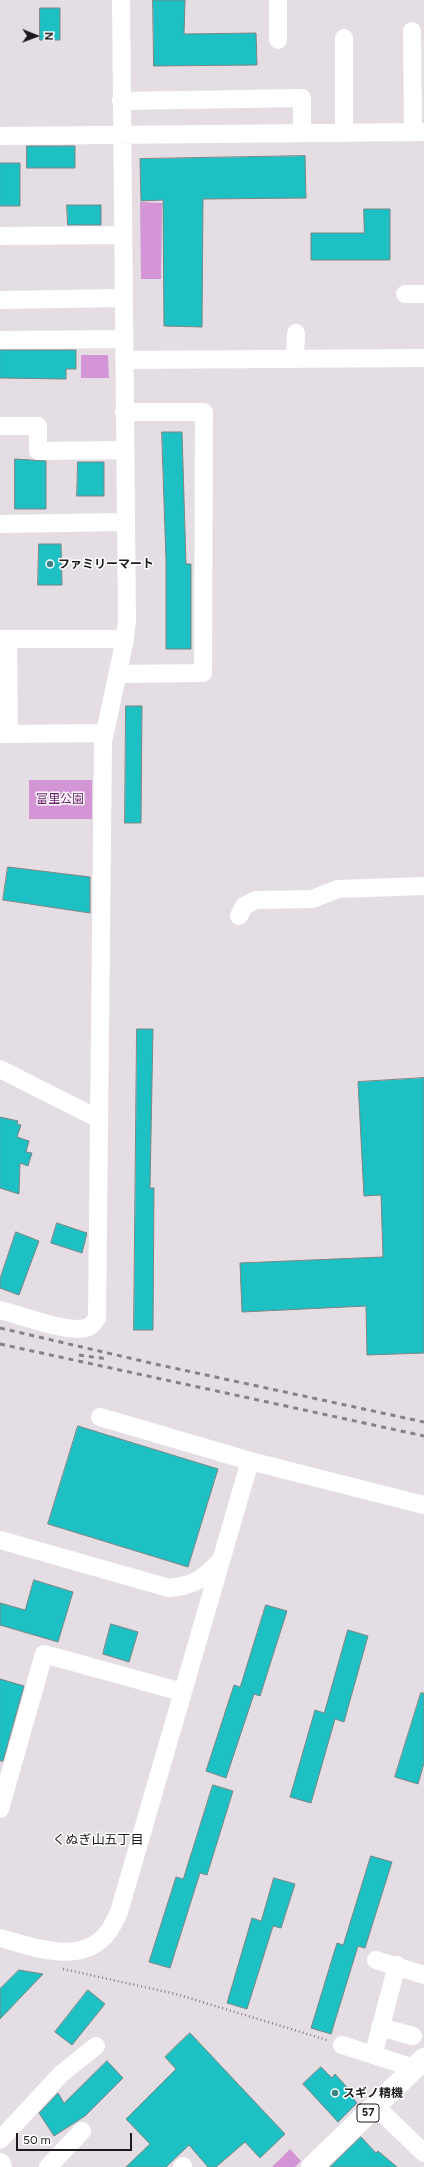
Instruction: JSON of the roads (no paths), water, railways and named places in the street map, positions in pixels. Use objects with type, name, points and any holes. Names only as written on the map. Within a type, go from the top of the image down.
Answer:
[{"type":"main road","name":"57","points":[[312,2167],[419,2063]]},
{"type":"street","points":[[0,1310],[42,1322],[78,1329],[87,1328],[97,1318],[104,733],[125,639],[121,0]]},
{"type":"street","points":[[278,0],[278,40]]},
{"type":"street","points":[[0,136],[419,132],[412,31]]},
{"type":"street","points":[[344,38],[344,133]]},
{"type":"street","points":[[121,101],[302,98],[302,133]]},
{"type":"street","points":[[0,236],[123,235]]},
{"type":"street","points":[[405,294],[424,294]]},
{"type":"street","points":[[0,300],[123,298]]},
{"type":"street","points":[[295,359],[296,333]]},
{"type":"street","points":[[0,340],[124,339]]},
{"type":"street","points":[[124,360],[424,358]]},
{"type":"street","points":[[118,674],[203,673],[204,412],[124,412]]},
{"type":"street","points":[[0,426],[38,426],[38,451],[125,450]]},
{"type":"street","points":[[0,524],[125,522]]},
{"type":"street","points":[[104,733],[5,734],[4,639],[125,639]]},
{"type":"street","points":[[239,916],[244,906],[256,900],[312,900],[338,889],[424,886]]},
{"type":"street","points":[[0,1069],[99,1119]]},
{"type":"street","points":[[100,1417],[250,1461],[424,1505]]},
{"type":"street","points":[[0,1938],[49,1951],[72,1952],[92,1946],[109,1932],[119,1912],[250,1461]]},
{"type":"street","points":[[0,1540],[169,1588],[189,1586],[203,1579],[222,1559]]},
{"type":"street","points":[[0,1809],[44,1654],[182,1692]]},
{"type":"street","points":[[376,1960],[397,1965],[424,1975]]},
{"type":"street","points":[[376,2045],[397,1965]]},
{"type":"street","points":[[380,2027],[413,2036]]},
{"type":"street","points":[[342,2044],[419,2063]]},
{"type":"street","points":[[0,2140],[61,2074],[96,2046]]},
{"type":"street","points":[[375,2106],[424,2153]]},
{"type":"street","points":[[48,2167],[82,2131]]},
{"type":"railway","points":[[0,1328],[155,1364],[424,1422]]},
{"type":"railway","points":[[0,1344],[424,1436]]},
{"type":"railway","points":[[79,1355],[107,1359]]},
{"type":"place","name":"ファミリーマート","points":[[50,564]]},
{"type":"place","name":"スギノ精機","points":[[335,2093]]},
{"type":"district","name":"くぬぎ山五丁目","points":[[98,1840]]},
{"type":"park label","name":"富里公園","points":[[60,799]]}]
